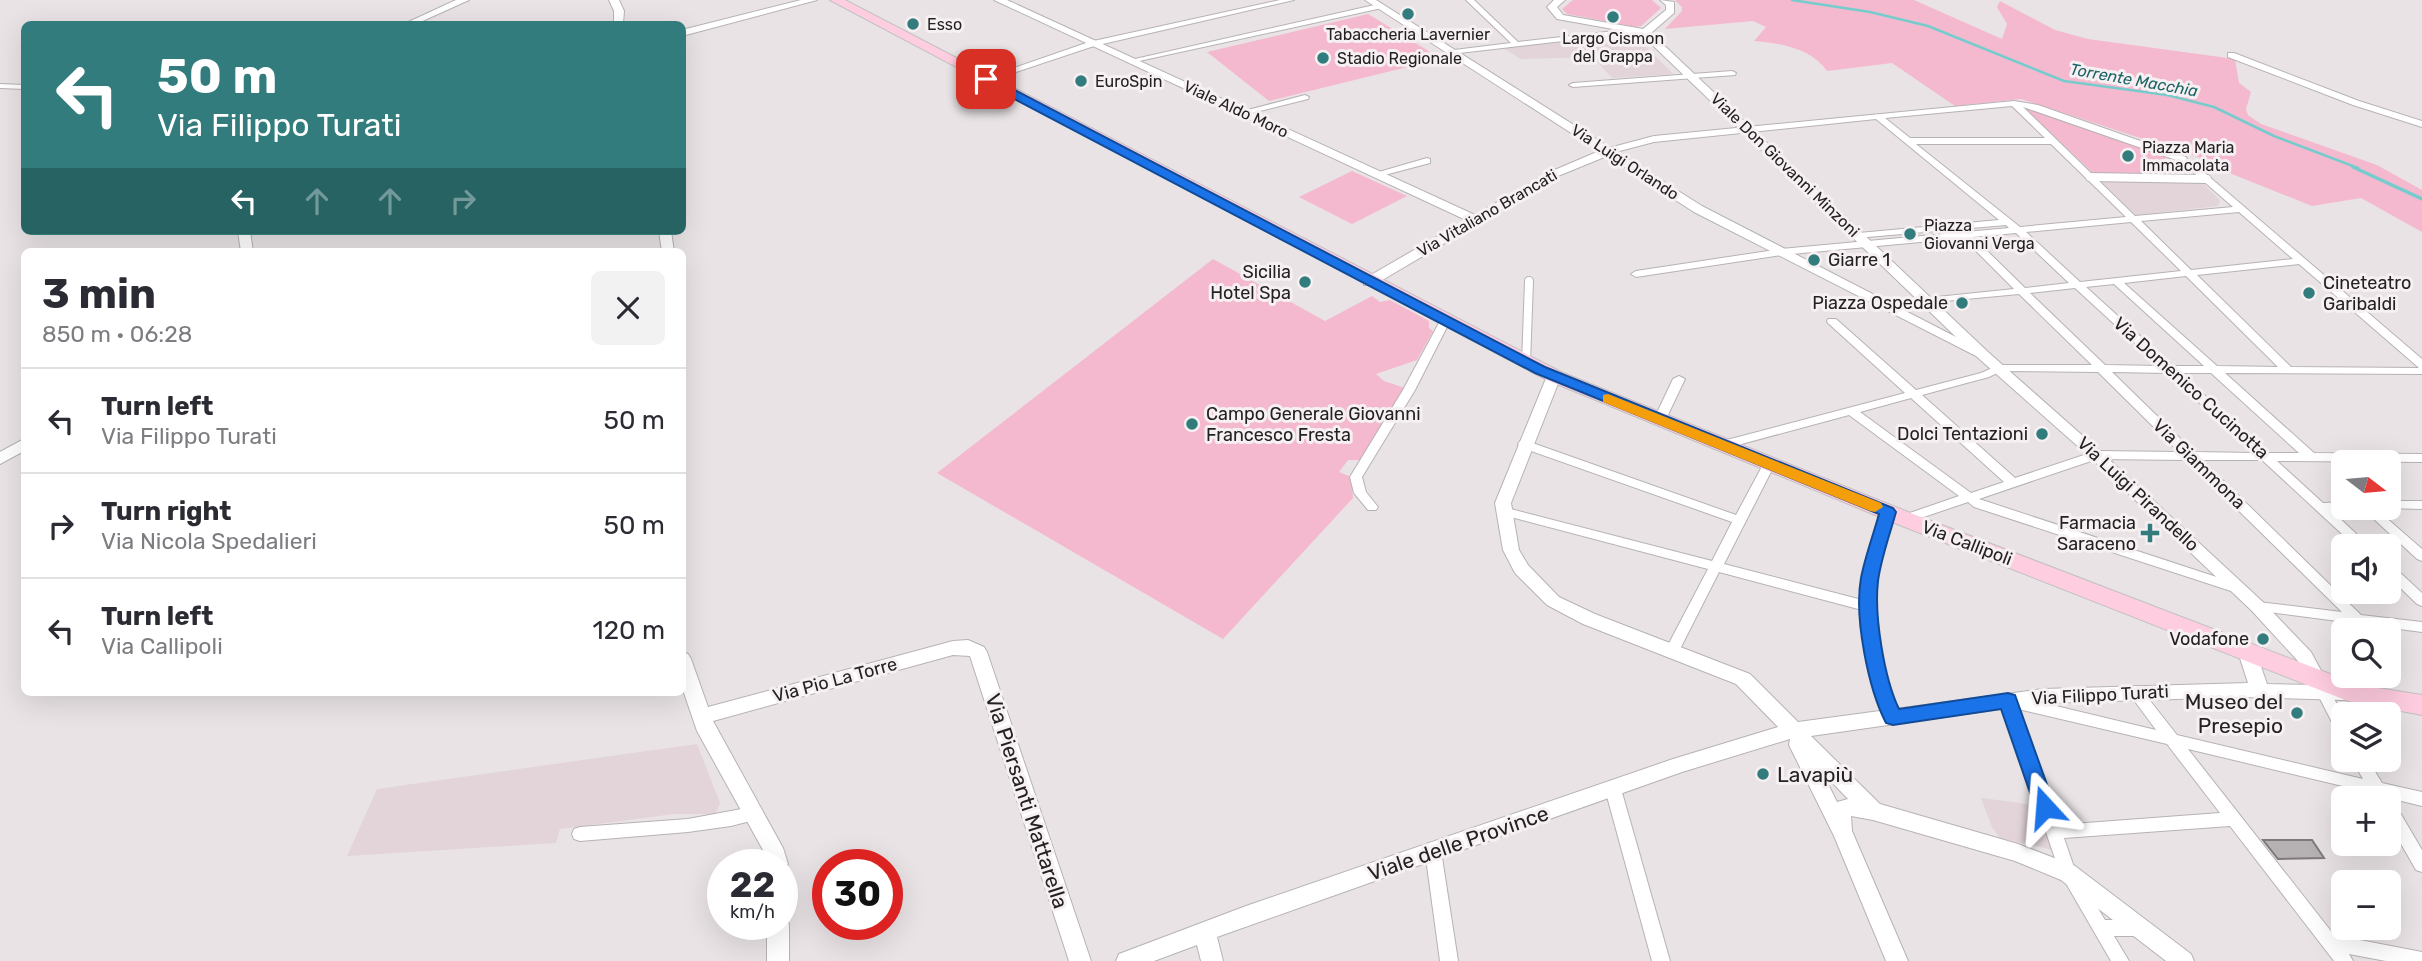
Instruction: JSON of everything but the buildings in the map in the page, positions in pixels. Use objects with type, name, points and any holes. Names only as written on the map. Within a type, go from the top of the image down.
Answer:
[{"type":"main road","name":"Via Callipoli","points":[[836,0],[1369,282],[1554,376],[1896,515],[2248,652],[2319,685],[2420,707]]},
{"type":"street","points":[[416,21],[464,0]]},
{"type":"street","points":[[614,0],[619,11],[619,21]]},
{"type":"street","points":[[686,32],[812,0]]},
{"type":"street","name":"Viale Aldo Moro","points":[[999,0],[1473,219]]},
{"type":"street","points":[[986,79],[1092,44],[1290,0]]},
{"type":"street","points":[[1470,0],[1516,44]]},
{"type":"street","points":[[1560,0],[1552,7],[1560,17],[1641,32]]},
{"type":"street","points":[[1454,52],[1650,30],[1671,12],[1671,4],[1665,0]]},
{"type":"street","points":[[1130,61],[1375,3]]},
{"type":"street","name":"Via Luigi Orlando","points":[[1375,3],[1698,209],[1889,305],[1954,344],[1983,355]]},
{"type":"street","name":"Viale Don Giovanni Minzoni","points":[[1641,32],[1692,76],[1947,321]]},
{"type":"street","points":[[2231,55],[2356,103],[2422,124]]},
{"type":"street","points":[[1573,85],[1732,73]]},
{"type":"street","points":[[0,86],[21,87]]},
{"type":"street","points":[[1244,112],[1305,97]]},
{"type":"street","points":[[1608,151],[1654,139],[2011,104],[2035,107],[2201,166],[2196,170],[2422,365]]},
{"type":"street","points":[[2011,104],[2288,370]]},
{"type":"street","name":"Via Domenico Cucinotta","points":[[1879,118],[2008,222],[2349,534]]},
{"type":"street","points":[[1908,141],[2049,141]]},
{"type":"street","name":"Via Vitaliano Brancati","points":[[1369,282],[1554,174],[1608,151]]},
{"type":"street","points":[[1377,174],[1427,161]]},
{"type":"street","points":[[2090,177],[2207,178]]},
{"type":"street","points":[[1864,241],[2019,232],[2229,210],[2244,211]]},
{"type":"street","points":[[1636,274],[2008,222]]},
{"type":"street","points":[[1966,236],[2022,291]]},
{"type":"street","points":[[1889,305],[1925,299],[2302,261]]},
{"type":"street","points":[[1526,363],[1529,281]]},
{"type":"street","points":[[2116,281],[2311,457]]},
{"type":"street","name":"Via Giammona","points":[[2022,291],[2356,618]]},
{"type":"street","points":[[1372,507],[1360,493],[1356,477],[1409,390],[1445,321]]},
{"type":"street","points":[[1832,321],[2012,482]]},
{"type":"street","name":"Via Luigi Pirandello","points":[[1947,321],[2096,455],[2258,607],[2305,657],[2319,685]]},
{"type":"street","points":[[1723,445],[1985,375],[1999,368],[2422,371]]},
{"type":"street","points":[[1554,376],[1524,444],[1503,503],[1511,550],[1521,569],[1553,601],[1743,679],[1791,731],[1873,811]]},
{"type":"street","points":[[1660,419],[1679,379]]},
{"type":"street","points":[[1850,410],[1978,503],[2239,589]]},
{"type":"street","points":[[1524,444],[1739,520]]},
{"type":"street","points":[[0,459],[21,446]]},
{"type":"street","points":[[1893,718],[1882,693],[1868,607],[1870,580],[1896,515],[1969,496],[2096,455],[2422,458]]},
{"type":"street","points":[[1673,649],[1769,464]]},
{"type":"street","points":[[2401,505],[2422,505]]},
{"type":"street","points":[[2320,507],[2331,507]]},
{"type":"street","points":[[1503,511],[1868,607]]},
{"type":"street","points":[[2382,520],[2422,556]]},
{"type":"street","points":[[2401,581],[2422,601]]},
{"type":"street","points":[[2258,607],[2349,618]]},
{"type":"street","points":[[2401,624],[2422,626]]},
{"type":"street","name":"Via Pio La Torre","points":[[704,716],[968,647]]},
{"type":"street","name":"Via Piersanti Mattarella","points":[[968,647],[978,652],[1080,961]]},
{"type":"street","points":[[2248,652],[2251,690]]},
{"type":"street","points":[[686,669],[707,730],[773,849]]},
{"type":"street","points":[[2319,685],[2331,708]]},
{"type":"street","name":"Via Filippo Turati","points":[[1791,731],[2008,701],[2135,692],[2251,690],[2319,685]]},
{"type":"street","points":[[2135,692],[2343,961]]},
{"type":"street","points":[[2008,701],[2351,786]]},
{"type":"street","points":[[2008,701],[2068,873],[2120,961]]},
{"type":"street","points":[[1791,731],[1844,836],[1897,961]]},
{"type":"street","name":"Viale delle Province","points":[[1128,961],[1433,851],[1791,731]]},
{"type":"street","points":[[1613,789],[1661,961]]},
{"type":"street","points":[[2401,796],[2422,799]]},
{"type":"street","points":[[1844,836],[1841,812],[1846,807],[1873,811],[2018,853],[2068,873],[2183,961]]},
{"type":"street","points":[[580,834],[672,825],[692,827],[752,814]]},
{"type":"street","points":[[2054,832],[2232,819]]},
{"type":"street","points":[[2401,829],[2422,865]]},
{"type":"street","points":[[1433,851],[1449,961]]},
{"type":"street","points":[[2102,928],[2141,928]]},
{"type":"street","points":[[1205,931],[1212,961]]},
{"type":"street","points":[[778,940],[778,961]]},
{"type":"street","points":[[2329,943],[2422,960]]},
{"type":"shaded area","points":[[1573,0],[1652,0],[1661,8],[1641,26],[1636,27],[1567,14],[1562,9]]},
{"type":"shaded area","points":[[1675,0],[1914,0],[2002,39],[2007,24],[1997,7],[2000,1],[2055,30],[2088,39],[2235,59],[2239,83],[2251,92],[2246,109],[2248,115],[2261,124],[2377,165],[2422,190],[2422,232],[2361,198],[2312,206],[2217,168],[2204,159],[2021,99],[1955,106],[1892,63],[1827,71],[1804,52],[1784,45],[1754,41],[1766,27],[1753,21],[1665,29],[1682,11],[1682,7]]},
{"type":"shaded area","name":"Stadio Regionale","points":[[1368,14],[1427,50],[1436,60],[1269,101],[1207,52]]},
{"type":"shaded area","points":[[1634,35],[1673,74],[1612,78],[1593,57],[1521,59],[1503,48]]},
{"type":"shaded area","points":[[2025,108],[2165,155],[2165,163],[2183,174],[2095,175]]},
{"type":"shaded area","points":[[1352,171],[1407,196],[1352,224],[1299,197]]},
{"type":"shaded area","points":[[2101,181],[2200,181],[2220,200],[2218,206],[2136,215]]},
{"type":"shaded area","name":"Campo Generale Giovanni Francesco Fresta","points":[[1213,259],[1325,321],[1372,296],[1380,302],[1390,300],[1429,321],[1429,328],[1433,331],[1417,360],[1376,374],[1384,381],[1405,388],[1361,460],[1348,460],[1339,472],[1351,477],[1353,498],[1223,639],[937,473]]},
{"type":"shaded area","points":[[697,744],[720,803],[715,814],[674,814],[560,829],[556,843],[347,856],[377,789]]},
{"type":"shaded area","points":[[1981,798],[2037,805],[2053,850],[2000,838],[1992,827]]},
{"type":"waterway","name":"Torrente Macchia","points":[[1792,0],[1870,12],[1928,26],[2064,81],[2167,95],[2214,107],[2274,136],[2358,168]]},
{"type":"waterway","name":"Torrente Macchia","points":[[2353,167],[2422,199]]},
{"type":"slow traffic","points":[[1608,398],[1875,507]]},
{"type":"place","name":"Tabaccheria Lavernier","points":[[1408,14]]},
{"type":"place","name":"Largo Cismon del Grappa","points":[[1613,17]]},
{"type":"place","name":"Esso","points":[[913,24]]},
{"type":"place","name":"Stadio Regionale","points":[[1323,58]]},
{"type":"place","name":"EuroSpin","points":[[1081,81]]},
{"type":"place","name":"Piazza Maria Immacolata","points":[[2128,156]]},
{"type":"place","name":"Piazza Giovanni Verga","points":[[1910,234]]},
{"type":"place","name":"Giarre 1","points":[[1814,260]]},
{"type":"place","name":"Sicilia Hotel Spa","points":[[1305,282]]},
{"type":"place","name":"Cineteatro Garibaldi","points":[[2309,293]]},
{"type":"place","name":"Piazza Ospedale","points":[[1962,303]]},
{"type":"place","name":"Campo Generale Giovanni Francesco Fresta","points":[[1192,424]]},
{"type":"place","name":"Dolci Tentazioni","points":[[2042,434]]},
{"type":"place","name":"Farmacia Saraceno","points":[[2150,533]]},
{"type":"place","name":"Vodafone","points":[[2263,639]]},
{"type":"place","name":"Museo del Presepio","points":[[2297,713]]},
{"type":"place","name":"Lavapiù","points":[[1763,774]]},
{"type":"route","points":[[986,79],[1540,370],[1888,512],[1870,580],[1868,607],[1882,693],[1893,718],[2008,701],[2045,807]]}]
